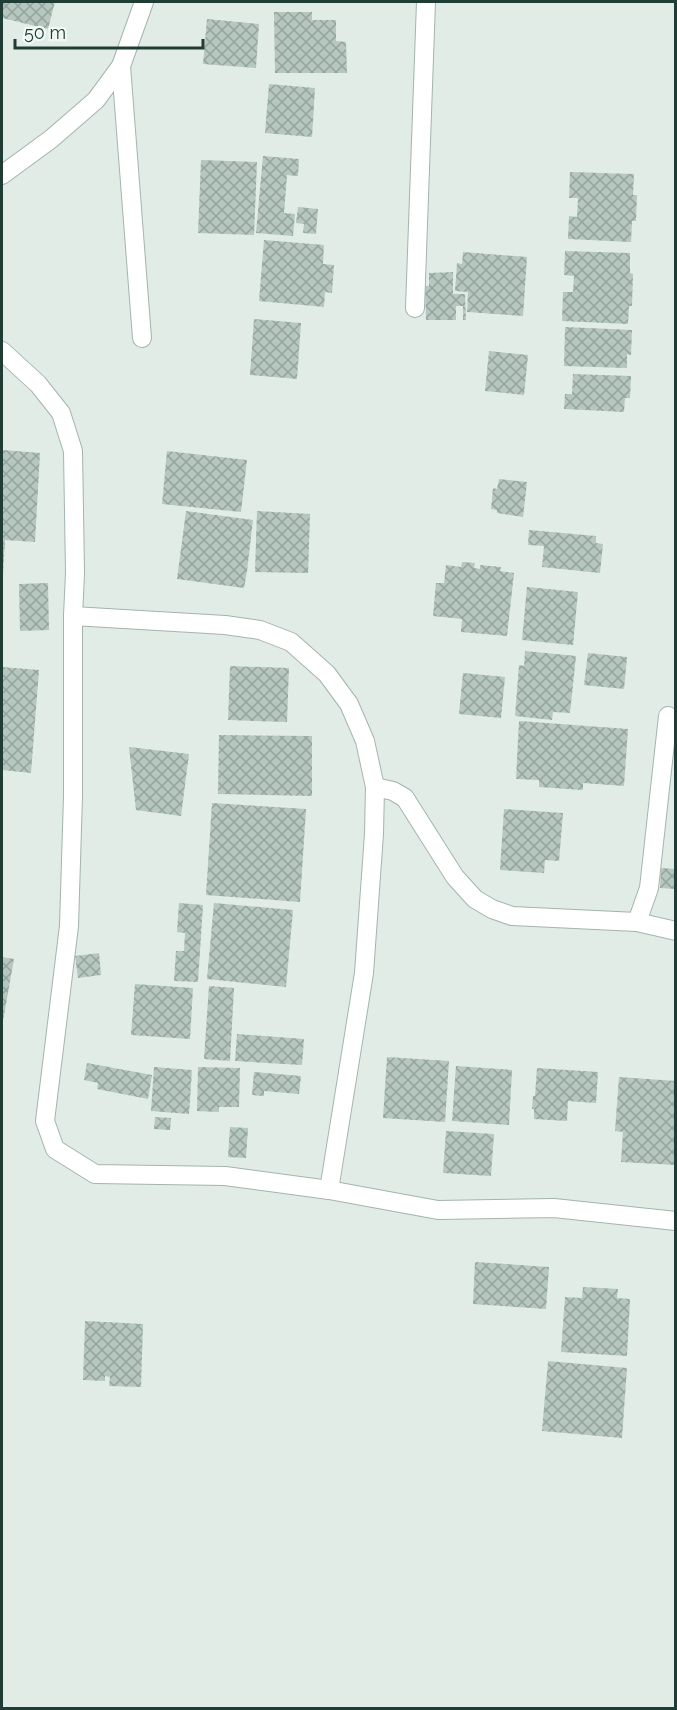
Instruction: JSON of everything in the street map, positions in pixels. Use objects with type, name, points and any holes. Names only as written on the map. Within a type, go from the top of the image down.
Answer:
[{"type":"street","points":[[2,175],[51,139],[96,100],[121,66],[144,2]]},
{"type":"street","points":[[415,308],[426,2]]},
{"type":"street","points":[[121,66],[142,339]]},
{"type":"street","points":[[2,351],[38,384],[60,413],[73,451],[75,552],[73,796],[69,926],[45,1121],[55,1149],[95,1174],[225,1176],[329,1190],[438,1210],[554,1208],[675,1221]]},
{"type":"street","points":[[73,616],[225,625],[260,630],[291,642],[327,674],[349,704],[365,741],[375,787],[374,834],[364,973],[329,1190]]},
{"type":"street","points":[[637,922],[649,888],[668,716]]},
{"type":"street","points":[[375,787],[405,798],[455,877],[476,899],[492,909],[512,916],[637,922],[675,931]]},
{"type":"building","points":[[2,2],[55,2],[48,29],[2,18]]},
{"type":"building","points":[[274,12],[312,12],[312,20],[336,20],[336,41],[346,42],[347,73],[275,73]]},
{"type":"building","points":[[207,19],[259,24],[256,68],[203,64]]},
{"type":"building","points":[[269,84],[315,88],[312,137],[265,133]]},
{"type":"building","points":[[263,156],[299,159],[298,176],[287,175],[284,213],[295,214],[293,236],[256,233]]},
{"type":"building","points":[[201,160],[257,162],[254,235],[198,233]]},
{"type":"building","points":[[570,172],[634,174],[633,195],[637,195],[636,221],[632,221],[631,242],[568,239],[569,216],[577,217],[578,198],[569,198]]},
{"type":"building","points":[[298,207],[318,209],[316,234],[303,233],[304,224],[296,223]]},
{"type":"building","points":[[264,240],[324,245],[323,264],[334,265],[332,293],[325,292],[324,307],[259,301]]},
{"type":"building","points":[[565,251],[630,253],[630,273],[633,274],[632,306],[629,306],[628,324],[562,321],[563,292],[573,292],[574,276],[564,275]]},
{"type":"building","points":[[463,252],[527,257],[523,316],[467,312],[468,292],[455,291],[457,263],[462,264]]},
{"type":"building","points":[[453,272],[453,294],[465,294],[466,320],[463,320],[463,306],[456,306],[456,320],[426,320],[425,286],[429,286],[429,273]]},
{"type":"building","points":[[254,319],[301,323],[297,379],[250,375]]},
{"type":"building","points":[[565,327],[632,330],[631,355],[627,354],[627,368],[564,366]]},
{"type":"building","points":[[489,351],[528,355],[524,395],[485,391]]},
{"type":"building","points":[[573,374],[631,376],[630,398],[625,398],[624,412],[564,409],[565,394],[572,394]]},
{"type":"building","points":[[3,450],[40,453],[35,542],[5,540],[2,576],[2,480]]},
{"type":"building","points":[[167,451],[247,460],[241,512],[162,504]]},
{"type":"building","points":[[499,479],[527,482],[523,517],[497,513],[497,510],[491,509],[493,488],[497,489]]},
{"type":"building","points":[[186,511],[253,520],[244,588],[177,579]]},
{"type":"building","points":[[257,511],[310,514],[308,573],[255,572]]},
{"type":"building","points":[[529,530],[596,536],[596,543],[603,544],[600,573],[542,567],[544,546],[528,545]]},
{"type":"building","points":[[462,562],[475,563],[474,568],[480,569],[480,565],[501,567],[500,571],[514,573],[507,636],[461,632],[462,619],[433,616],[436,583],[444,583],[446,565],[461,567]]},
{"type":"building","points":[[48,583],[49,630],[20,631],[19,584]]},
{"type":"building","points":[[527,587],[578,592],[573,645],[522,640]]},
{"type":"building","points":[[525,651],[576,656],[570,713],[553,712],[552,720],[515,716],[519,665],[524,666]]},
{"type":"building","points":[[588,653],[627,657],[624,689],[584,685]]},
{"type":"building","points":[[230,666],[289,668],[287,722],[228,720]]},
{"type":"building","points":[[2,667],[39,670],[31,773],[2,770]]},
{"type":"building","points":[[463,673],[505,677],[501,718],[459,714]]},
{"type":"building","points":[[519,721],[628,729],[624,786],[583,783],[583,790],[539,787],[539,780],[516,779]]},
{"type":"building","points":[[219,735],[312,736],[312,796],[218,794]]},
{"type":"building","points":[[129,747],[189,754],[181,816],[136,810]]},
{"type":"building","points":[[212,803],[306,809],[300,902],[206,895]]},
{"type":"building","points":[[504,809],[563,813],[559,861],[545,860],[544,873],[500,870]]},
{"type":"building","points":[[661,868],[676,869],[676,889],[660,888]]},
{"type":"building","points":[[179,903],[203,905],[198,982],[174,981],[176,951],[184,951],[185,933],[177,932]]},
{"type":"building","points":[[214,903],[293,910],[286,987],[207,979]]},
{"type":"building","points":[[99,953],[101,975],[78,978],[75,956]]},
{"type":"building","points":[[2,957],[14,959],[3,1021],[2,1021]]},
{"type":"building","points":[[135,984],[193,988],[190,1039],[131,1035]]},
{"type":"building","points":[[209,986],[234,988],[230,1061],[204,1059]]},
{"type":"building","points":[[237,1034],[304,1039],[302,1065],[235,1061]]},
{"type":"building","points":[[387,1057],[449,1061],[445,1122],[383,1118]]},
{"type":"building","points":[[87,1063],[152,1075],[148,1099],[97,1089],[98,1083],[84,1080]]},
{"type":"building","points":[[456,1066],[512,1070],[509,1125],[452,1121]]},
{"type":"building","points":[[154,1067],[192,1070],[189,1114],[151,1111]]},
{"type":"building","points":[[198,1067],[240,1068],[239,1107],[219,1107],[219,1112],[197,1111]]},
{"type":"building","points":[[537,1068],[598,1072],[596,1103],[568,1101],[567,1121],[534,1119],[534,1109],[532,1109]]},
{"type":"building","points":[[254,1072],[301,1076],[299,1094],[264,1091],[264,1096],[252,1095]]},
{"type":"building","points":[[619,1077],[676,1081],[676,1165],[621,1162],[623,1132],[615,1131]]},
{"type":"building","points":[[155,1117],[171,1118],[170,1130],[154,1129]]},
{"type":"building","points":[[230,1127],[248,1128],[246,1158],[228,1157]]},
{"type":"building","points":[[446,1131],[494,1134],[491,1176],[443,1173]]},
{"type":"building","points":[[475,1262],[549,1267],[546,1309],[473,1304]]},
{"type":"building","points":[[583,1287],[618,1289],[617,1298],[630,1299],[627,1356],[561,1352],[565,1297],[582,1298]]},
{"type":"building","points":[[85,1321],[143,1324],[141,1387],[109,1386],[110,1377],[105,1376],[105,1381],[83,1380]]},
{"type":"building","points":[[548,1361],[627,1368],[622,1438],[542,1431]]}]
